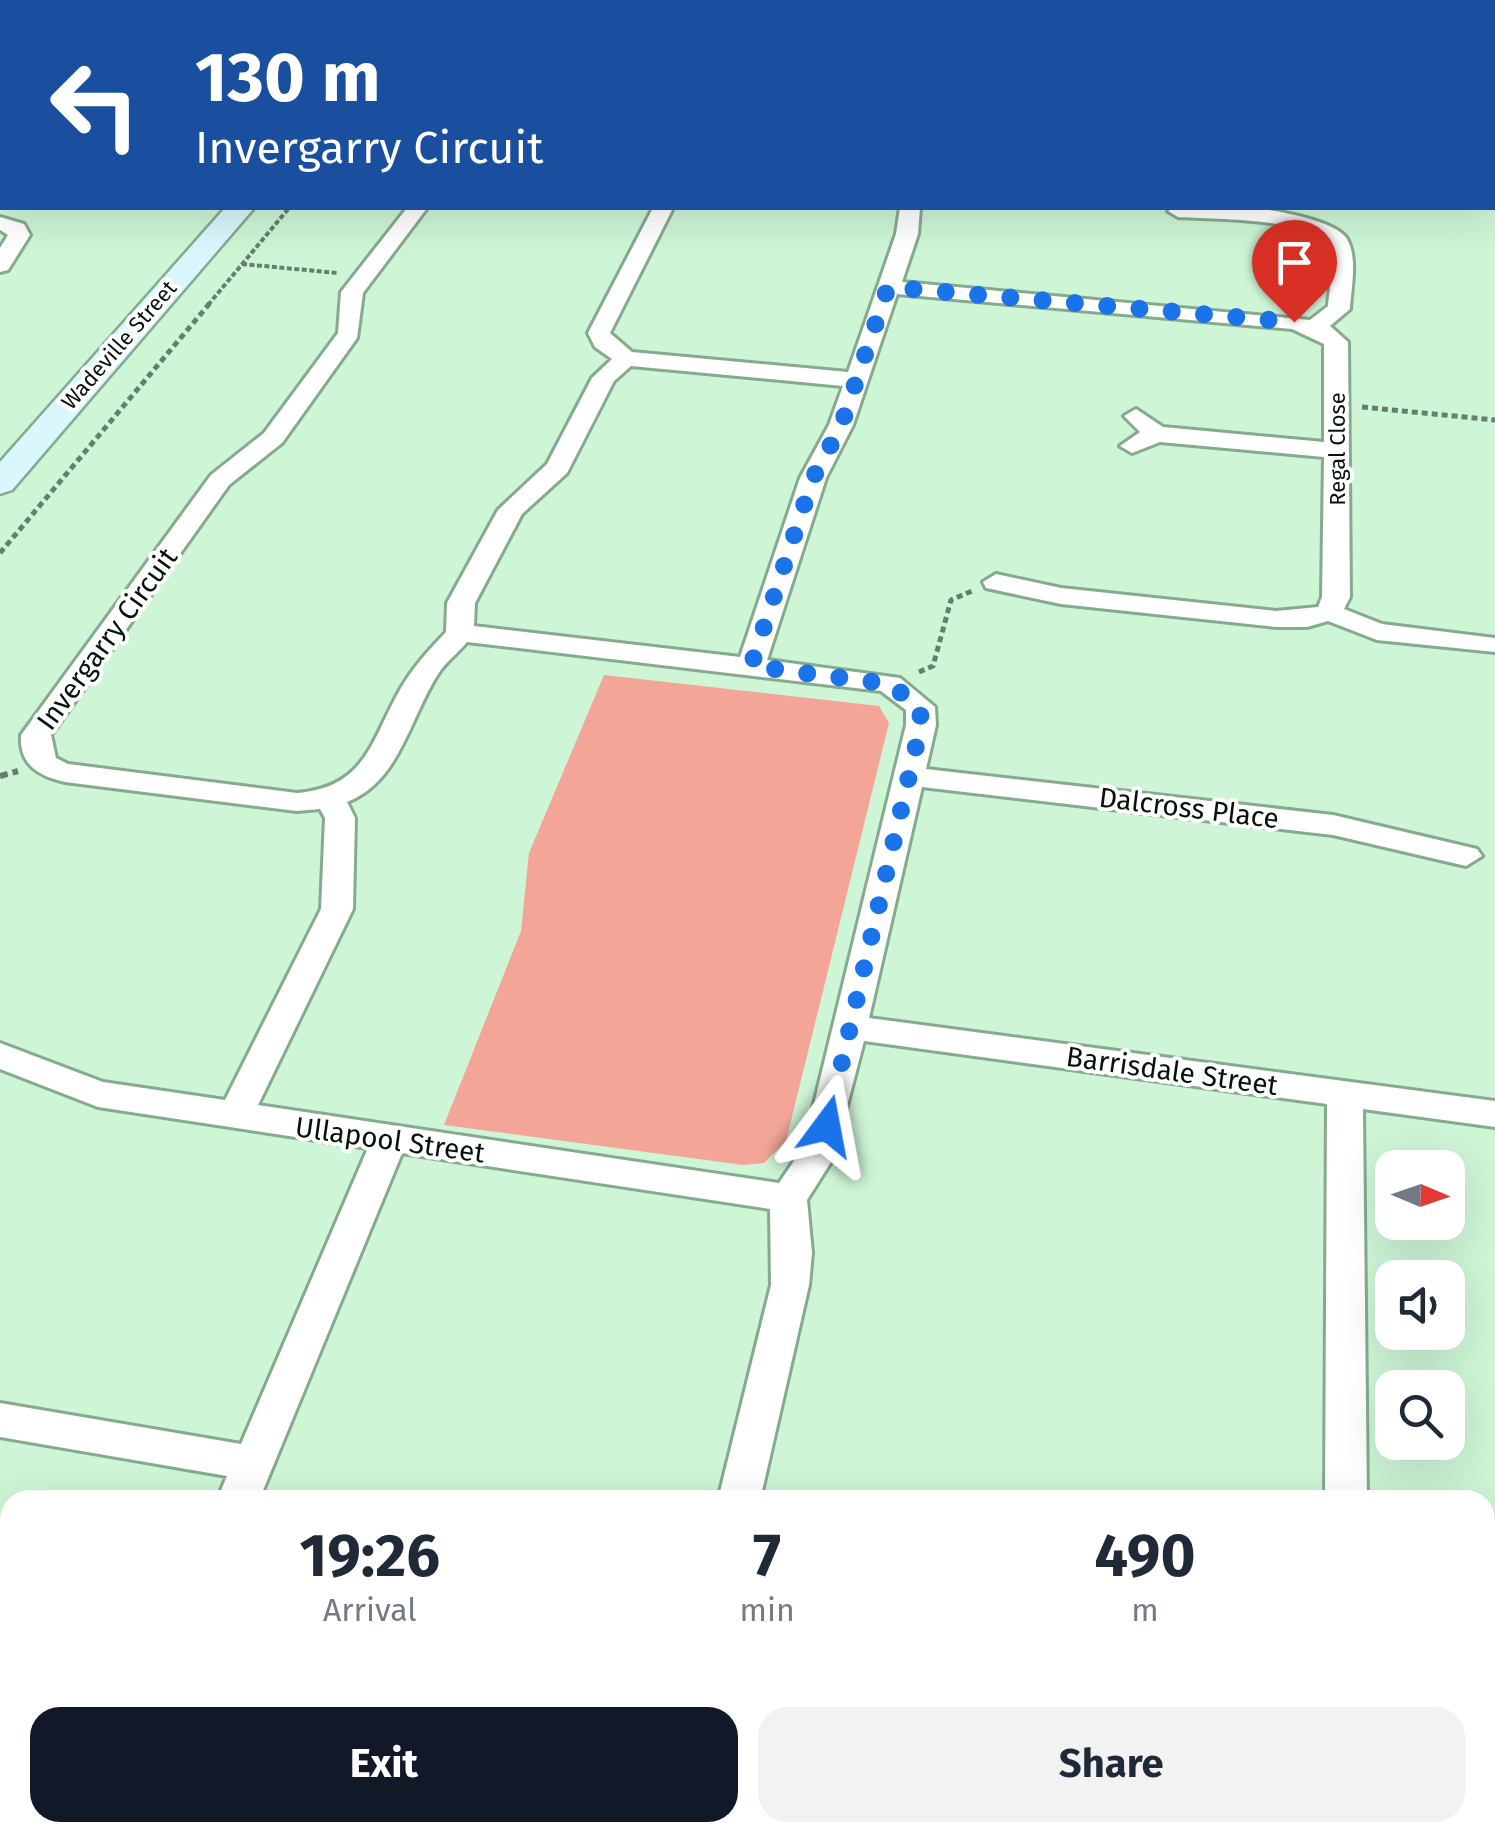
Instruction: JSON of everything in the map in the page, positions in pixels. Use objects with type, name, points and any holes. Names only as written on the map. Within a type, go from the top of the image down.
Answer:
[{"type":"main road","name":"Wadeville Street","points":[[0,483],[238,210]]},
{"type":"street","name":"Invergarry Circuit","points":[[330,800],[297,802],[65,773],[44,765],[34,748],[36,736],[220,480],[273,438],[349,334],[352,292],[415,210]]},
{"type":"street","points":[[662,210],[600,333],[602,342],[626,358],[856,380]]},
{"type":"street","points":[[751,666],[813,478],[841,426],[906,234],[910,210]]},
{"type":"street","points":[[1153,220],[1173,210]]},
{"type":"street","points":[[888,287],[1314,326],[1339,309],[1339,247],[1328,232],[1288,221],[1184,210]]},
{"type":"street","points":[[0,223],[17,228],[19,235],[0,264]]},
{"type":"street","name":"Regal Close","points":[[1314,326],[1336,342],[1336,596],[1329,612]]},
{"type":"street","points":[[234,1118],[337,909],[340,818],[330,800],[363,784],[427,668],[460,634],[461,602],[511,510],[558,468],[604,378],[626,358]]},
{"type":"street","points":[[1136,416],[1156,434]]},
{"type":"street","points":[[1132,446],[1156,434],[1337,450]]},
{"type":"street","points":[[996,582],[1061,596],[1276,618],[1307,620],[1329,612],[1377,632],[1488,645]]},
{"type":"street","points":[[460,634],[911,683],[920,708],[921,725],[910,776],[815,1159],[788,1198],[793,1253],[790,1285],[741,1490]]},
{"type":"street","name":"Dalcross Place","points":[[910,776],[1333,825],[1466,856]]},
{"type":"street","name":"Barrisdale Street","points":[[850,1027],[1495,1114]]},
{"type":"street","name":"Ullapool Street","points":[[0,1055],[98,1094],[234,1118],[788,1198]]},
{"type":"street","points":[[1345,1094],[1346,1490]]},
{"type":"street","points":[[0,1420],[246,1482],[390,1139]]},
{"type":"path","points":[[0,553],[286,210]]},
{"type":"path","points":[[242,264],[364,276]]},
{"type":"path","points":[[1338,404],[1495,420]]},
{"type":"path","points":[[911,683],[933,666],[951,600],[996,582]]},
{"type":"shaded area","points":[[604,675],[879,706],[889,723],[786,1141],[764,1163],[743,1165],[444,1125],[521,931],[529,853]]},
{"type":"route","points":[[827,1126],[921,725],[920,708],[907,693],[890,684],[751,666],[813,478],[841,426],[888,287],[1294,322]]}]
